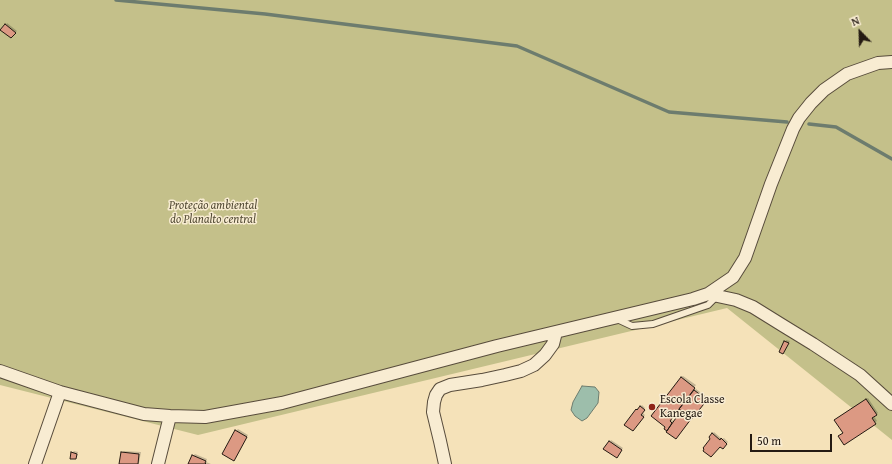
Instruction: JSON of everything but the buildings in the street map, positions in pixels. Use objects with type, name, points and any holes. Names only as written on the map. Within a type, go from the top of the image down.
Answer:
[{"type":"street","points":[[713,295],[733,277],[745,258],[771,184],[793,129],[810,103],[824,90],[847,74],[878,63],[892,62]]},
{"type":"street","points":[[0,371],[60,392],[144,414],[205,416],[282,403],[497,346],[713,295],[736,300],[753,307],[860,375],[892,404]]},
{"type":"street","points":[[444,464],[433,412],[436,395],[440,389],[450,385],[482,380],[521,371],[534,365],[545,356],[552,344],[556,332]]},
{"type":"street","points":[[35,464],[60,392]]},
{"type":"street","points":[[158,464],[170,416]]},
{"type":"green space","name":"Proteção ambiental do Planalto central","points":[[0,0],[892,0],[892,440],[727,308],[198,435],[0,385]]},
{"type":"shaded area","points":[[582,386],[595,387],[599,392],[598,403],[587,418],[582,421],[575,416],[571,410],[573,402]]},
{"type":"waterway","points":[[116,0],[265,14],[517,46],[669,112],[787,122]]},
{"type":"waterway","points":[[809,124],[836,127],[892,159]]},
{"type":"place","name":"Escola Classe Kanegae","points":[[652,407]]}]
